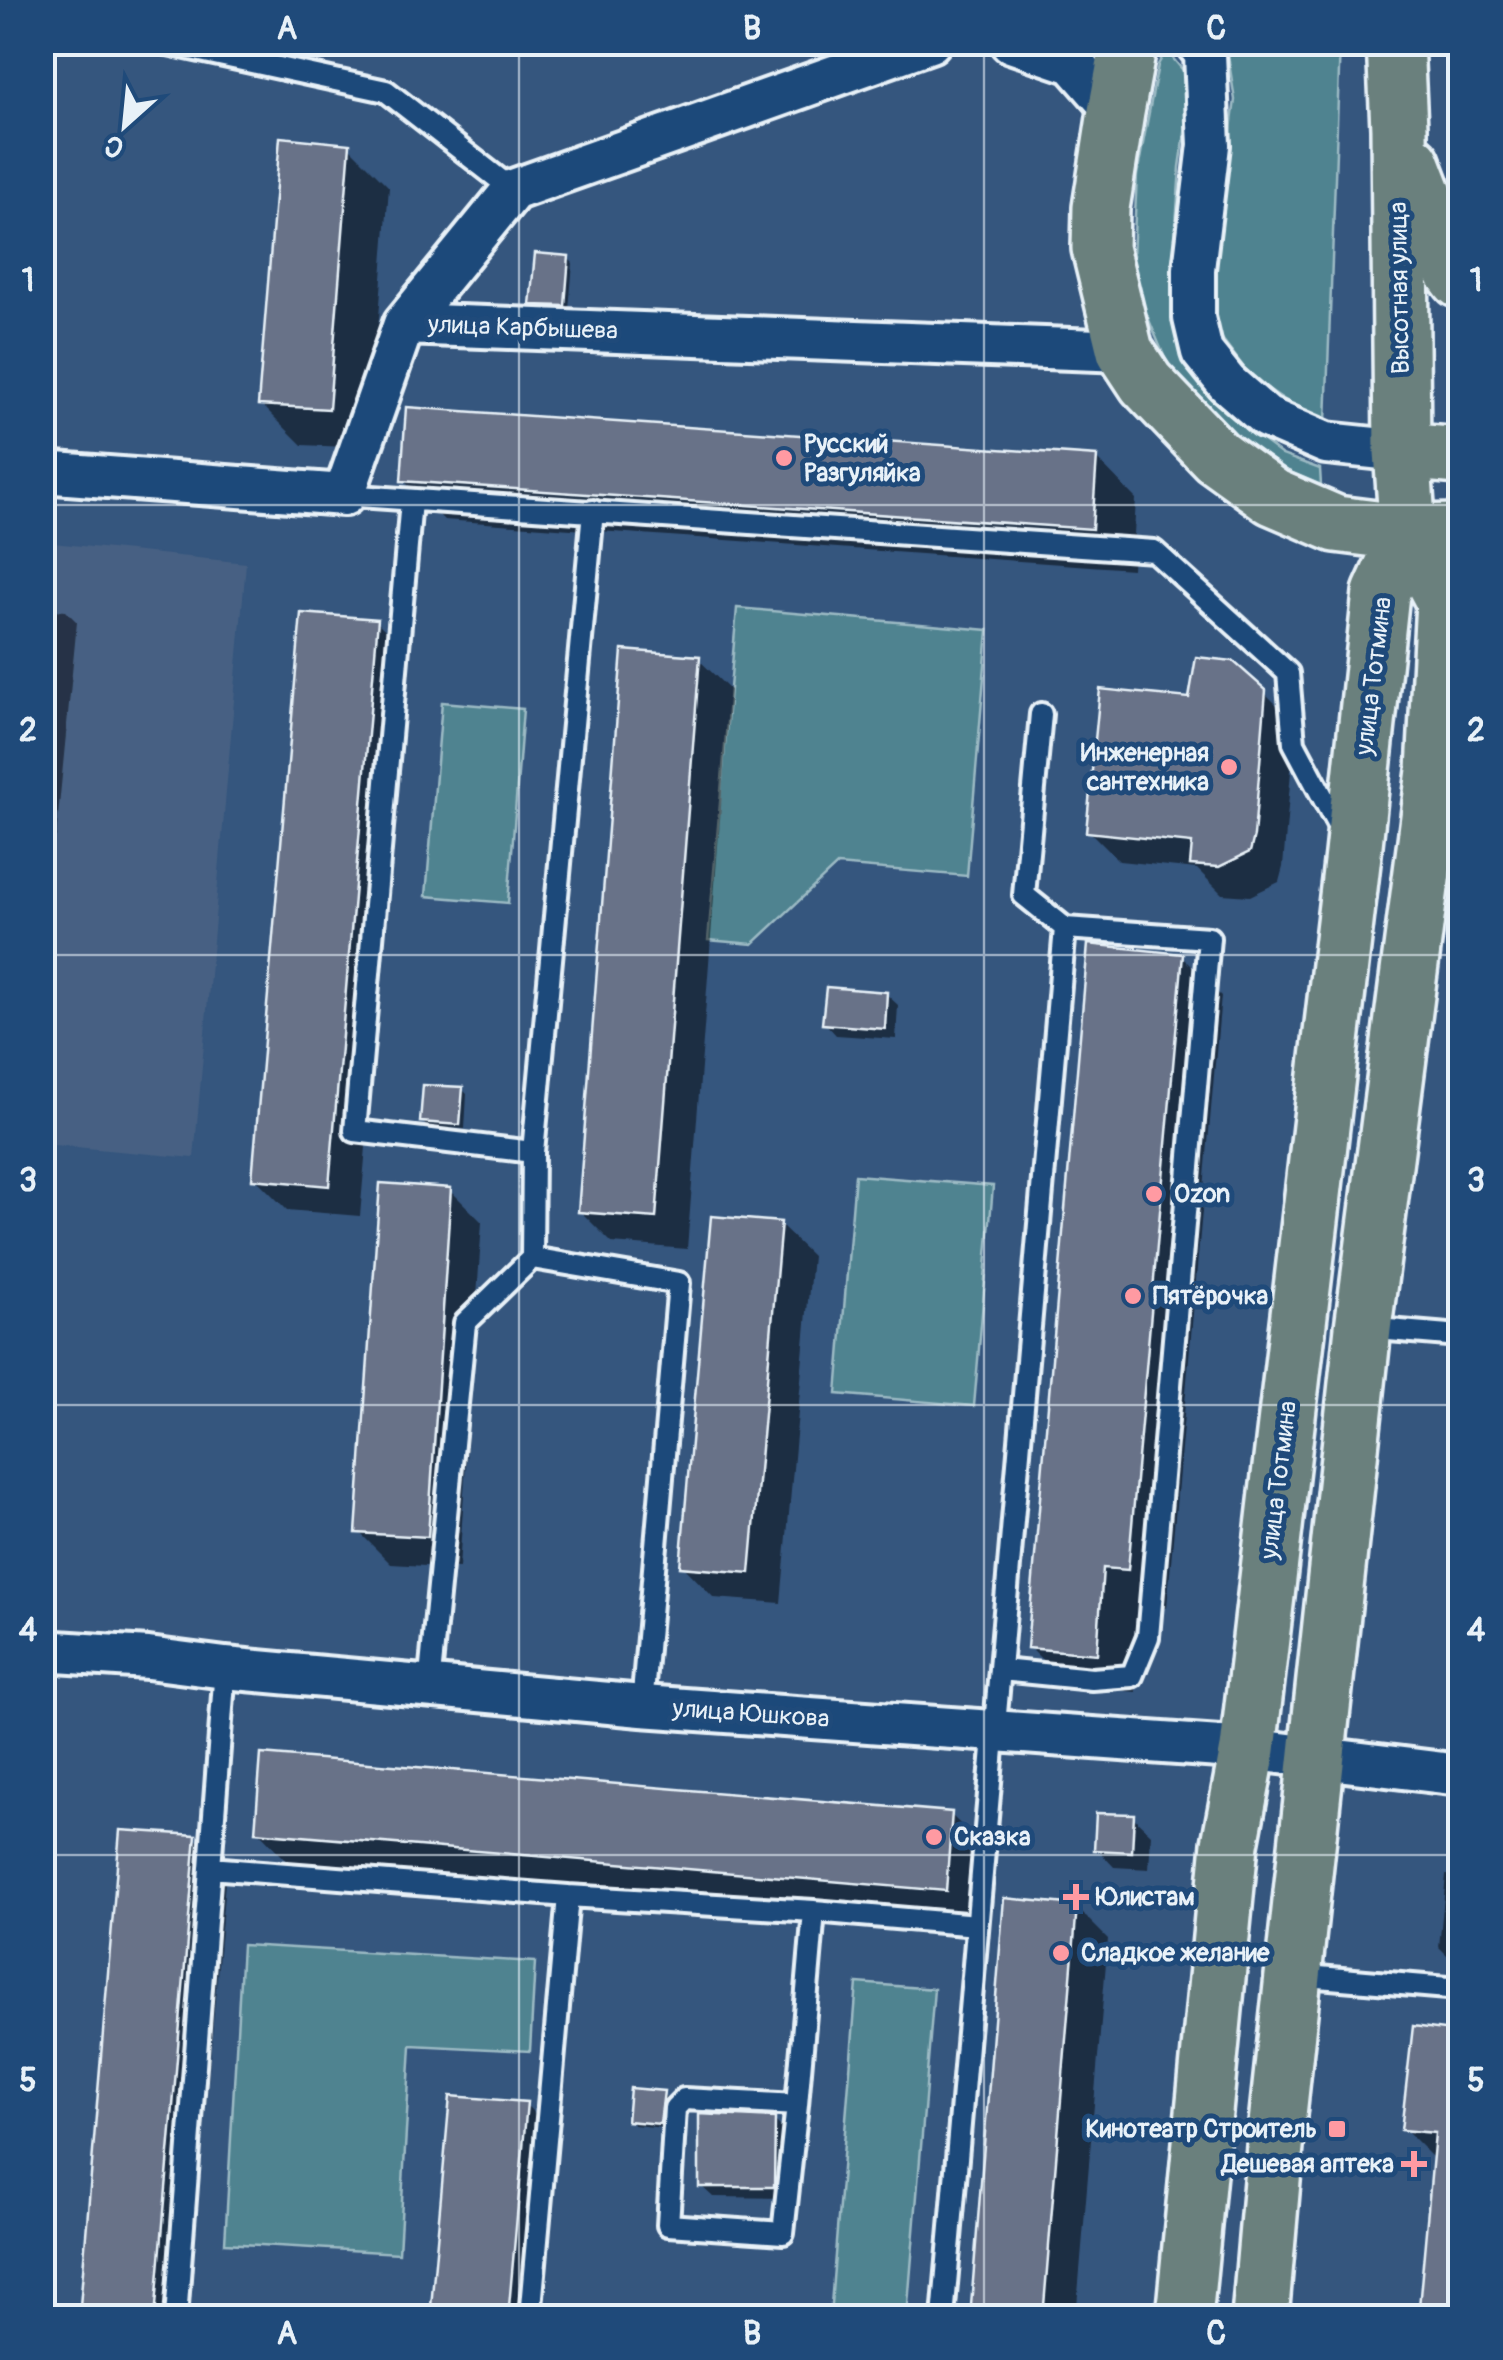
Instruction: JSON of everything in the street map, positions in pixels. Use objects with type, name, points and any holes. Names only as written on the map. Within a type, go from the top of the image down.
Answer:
[{"type":"main road","points":[[1129,42],[1102,208],[1100,248],[1125,351],[1146,383],[1216,456],[1273,497],[1336,524],[1434,532],[1444,601],[1448,751],[1363,1328],[1277,2124],[1260,2318]]},
{"type":"main road","name":"Высотная улица","points":[[1395,42],[1402,451],[1434,532]]},
{"type":"main road","points":[[1398,128],[1460,280]]},
{"type":"main road","points":[[1402,451],[1460,456]]},
{"type":"main road","name":"улица Тотмина","points":[[1184,2318],[1230,1844],[1248,1749],[1381,594],[1434,532]]},
{"type":"street","points":[[404,324],[513,190],[930,42]]},
{"type":"street","points":[[1011,42],[1073,64],[1116,112]]},
{"type":"street","points":[[1196,42],[1206,54],[1209,145],[1194,269],[1194,318],[1202,352],[1226,384],[1266,417],[1326,443],[1402,451]]},
{"type":"street","name":"улица Карбышева","points":[[344,495],[404,324],[1125,351]]},
{"type":"street","points":[[42,472],[344,495]]},
{"type":"street","name":"улица Юшкова","points":[[42,1651],[642,1706],[1248,1749],[1460,1774]]},
{"type":"lane","points":[[158,42],[386,91],[513,190]]},
{"type":"lane","points":[[344,495],[1154,551],[1288,672],[1294,743],[1353,854]]},
{"type":"lane","points":[[411,501],[354,1131],[533,1152]]},
{"type":"lane","points":[[429,1688],[464,1324],[532,1258],[533,1152],[592,511]]},
{"type":"lane","points":[[1001,1670],[1092,1680],[1132,1676],[1148,1636],[1209,938],[1065,928],[1024,894],[1042,714]]},
{"type":"lane","points":[[944,2318],[1065,928]]},
{"type":"lane","points":[[532,1258],[679,1282],[642,1706]]},
{"type":"lane","points":[[1363,1328],[1460,1336]]},
{"type":"lane","points":[[176,2318],[226,1668]]},
{"type":"lane","points":[[210,1868],[977,1925]]},
{"type":"lane","points":[[530,2318],[568,1896]]},
{"type":"lane","points":[[797,2105],[684,2099],[675,2108],[668,2225],[783,2233],[797,2105],[814,1911]]},
{"type":"lane","points":[[1293,1974],[1460,1990]]},
{"type":"shaded area","points":[[43,542],[246,563],[194,1158],[43,1144]]},
{"type":"green space","points":[[1226,43],[1340,43],[1326,422],[1301,411],[1252,378],[1210,323],[1210,282],[1235,100]]},
{"type":"green space","points":[[1166,50],[1186,74],[1191,92],[1180,167],[1173,269],[1176,329],[1199,383],[1242,425],[1282,455],[1320,469],[1321,485],[1271,464],[1215,427],[1172,375],[1132,276],[1137,175],[1158,65]]},
{"type":"green space","points":[[737,608],[988,630],[967,876],[837,865],[753,944],[708,940]]},
{"type":"green space","points":[[442,702],[523,709],[508,903],[426,896]]},
{"type":"green space","points":[[855,1175],[993,1186],[974,1406],[837,1394]]},
{"type":"green space","points":[[242,1945],[535,1962],[530,2051],[411,2045],[399,2253],[225,2243]]},
{"type":"green space","points":[[857,1983],[934,1989],[907,2317],[830,2317]]},
{"type":"building","points":[[280,137],[350,144],[329,409],[258,405]]},
{"type":"building","points":[[535,253],[569,256],[565,306],[530,305]]},
{"type":"building","points":[[406,407],[1097,456],[1092,529],[401,481]]},
{"type":"building","points":[[301,613],[378,619],[329,1186],[252,1179]]},
{"type":"building","points":[[622,650],[700,656],[656,1218],[578,1212]]},
{"type":"building","points":[[1196,657],[1233,661],[1266,690],[1250,852],[1219,867],[1190,865],[1192,843],[1086,832],[1100,689],[1189,698]]},
{"type":"building","points":[[1088,944],[1183,954],[1128,1570],[1103,1568],[1097,1654],[1027,1648]]},
{"type":"building","points":[[826,987],[887,992],[885,1029],[822,1024]]},
{"type":"building","points":[[423,1085],[463,1087],[460,1125],[420,1122]]},
{"type":"building","points":[[380,1183],[451,1188],[428,1537],[356,1533]]},
{"type":"building","points":[[711,1216],[781,1222],[750,1573],[680,1567]]},
{"type":"building","points":[[261,1754],[952,1812],[946,1891],[255,1832]]},
{"type":"building","points":[[1096,1813],[1134,1814],[1132,1852],[1094,1850]]},
{"type":"building","points":[[120,1830],[196,1835],[155,2318],[79,2318]]},
{"type":"building","points":[[1004,1898],[1077,1905],[1043,2318],[970,2318]]},
{"type":"building","points":[[1413,2026],[1460,2032],[1460,2318],[1418,2318],[1435,2133],[1401,2130]]},
{"type":"building","points":[[630,2088],[664,2091],[660,2124],[627,2121]]},
{"type":"building","points":[[450,2096],[527,2102],[508,2318],[430,2318]]},
{"type":"building","points":[[699,2114],[775,2118],[774,2187],[699,2187]]},
{"type":"place","name":"Русский Разгуляйка","points":[[784,458]]},
{"type":"place","name":"Инженерная сантехника","points":[[1229,767]]},
{"type":"place","name":"Ozon","points":[[1154,1194]]},
{"type":"place","name":"Пятёрочка","points":[[1133,1296]]},
{"type":"place","name":"Сказка","points":[[934,1837]]},
{"type":"place","name":"Юлистам","points":[[1076,1897]]},
{"type":"place","name":"Сладкое желание","points":[[1061,1953]]},
{"type":"place","name":"Кинотеатр Строитель","points":[[1337,2129]]},
{"type":"place","name":"Дешевая аптека","points":[[1414,2164]]}]
